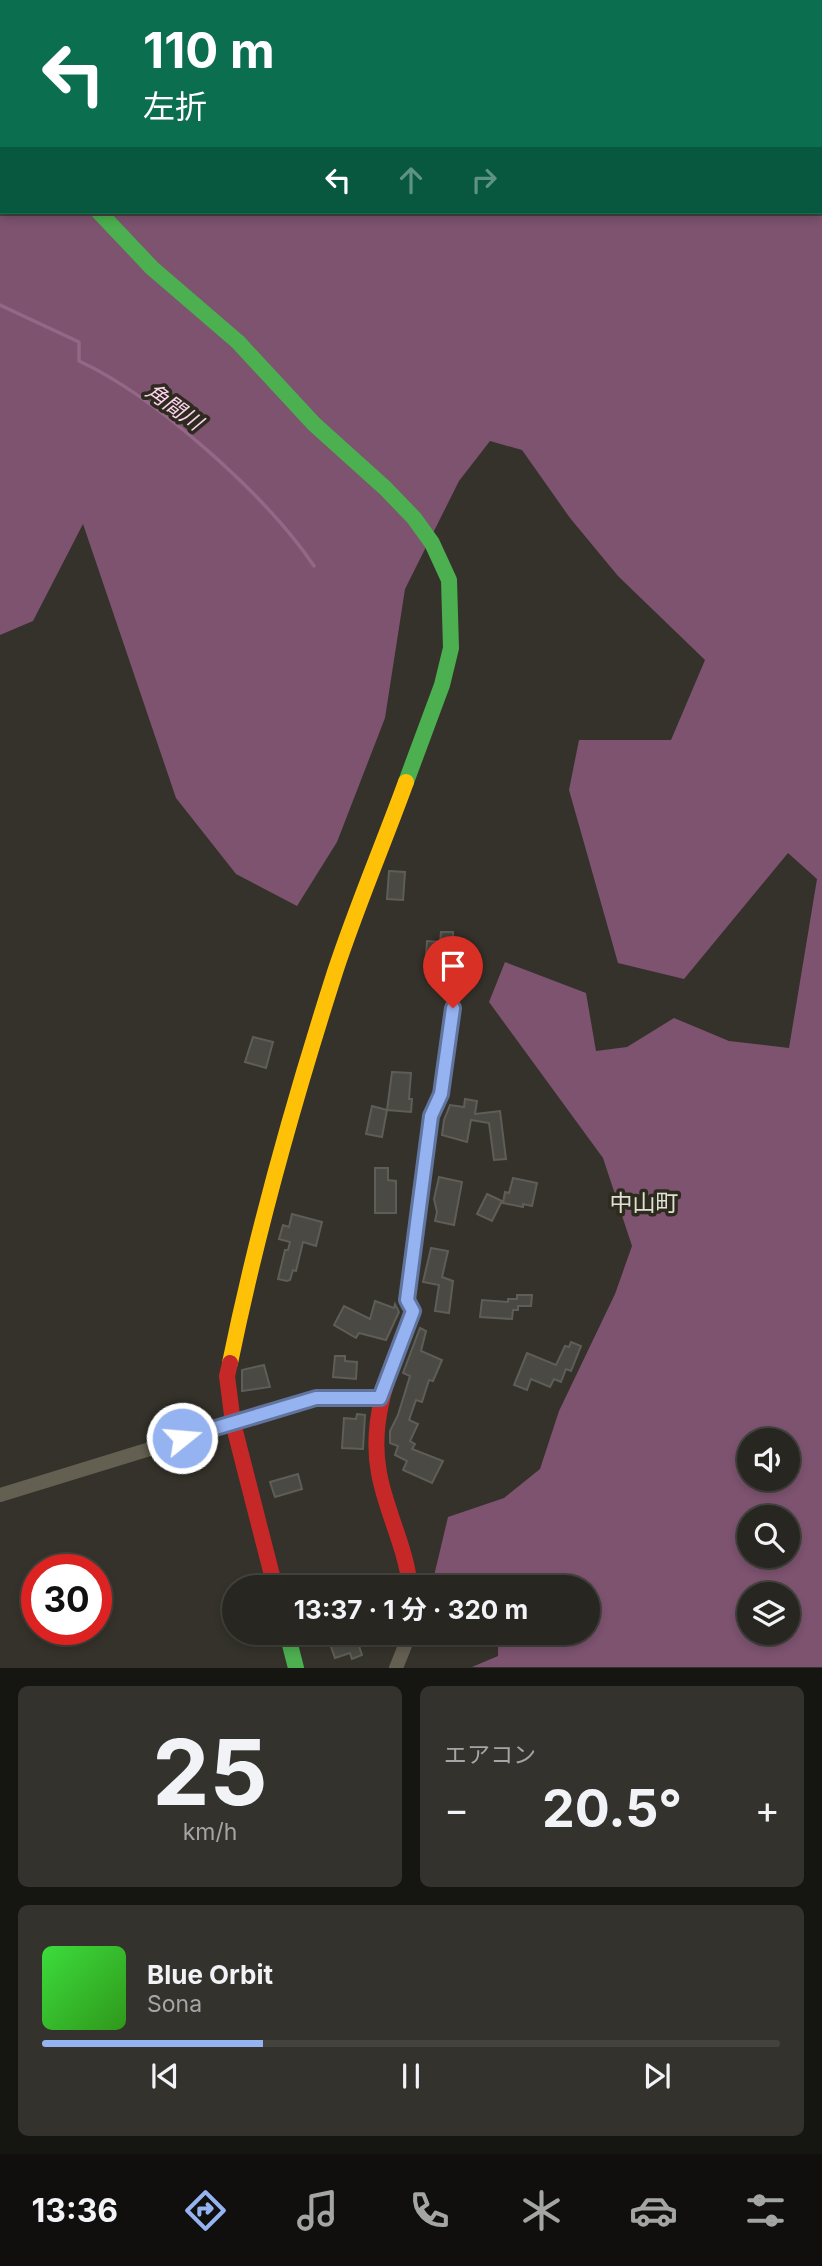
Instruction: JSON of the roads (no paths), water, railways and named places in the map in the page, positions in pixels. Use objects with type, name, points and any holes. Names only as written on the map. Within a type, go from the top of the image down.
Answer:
[{"type":"street","points":[[101,214],[152,268],[238,342],[314,424],[414,518],[432,543],[449,580],[451,648],[442,685],[336,970],[284,1144],[247,1281],[227,1376],[233,1423],[272,1575]]},
{"type":"street","points":[[410,1575],[409,1563],[379,1472],[380,1398],[413,1311],[407,1300],[431,1116],[441,1094],[453,1008]]},
{"type":"street","points":[[0,1495],[316,1398],[380,1398]]},
{"type":"street","points":[[290,1645],[296,1668]]},
{"type":"street","points":[[396,1668],[407,1645]]},
{"type":"waterway","name":"角間川","points":[[0,305],[79,342],[79,361],[141,398],[207,450],[268,509],[314,566]]},
{"type":"district","name":"中山町","points":[[644,1203]]}]
